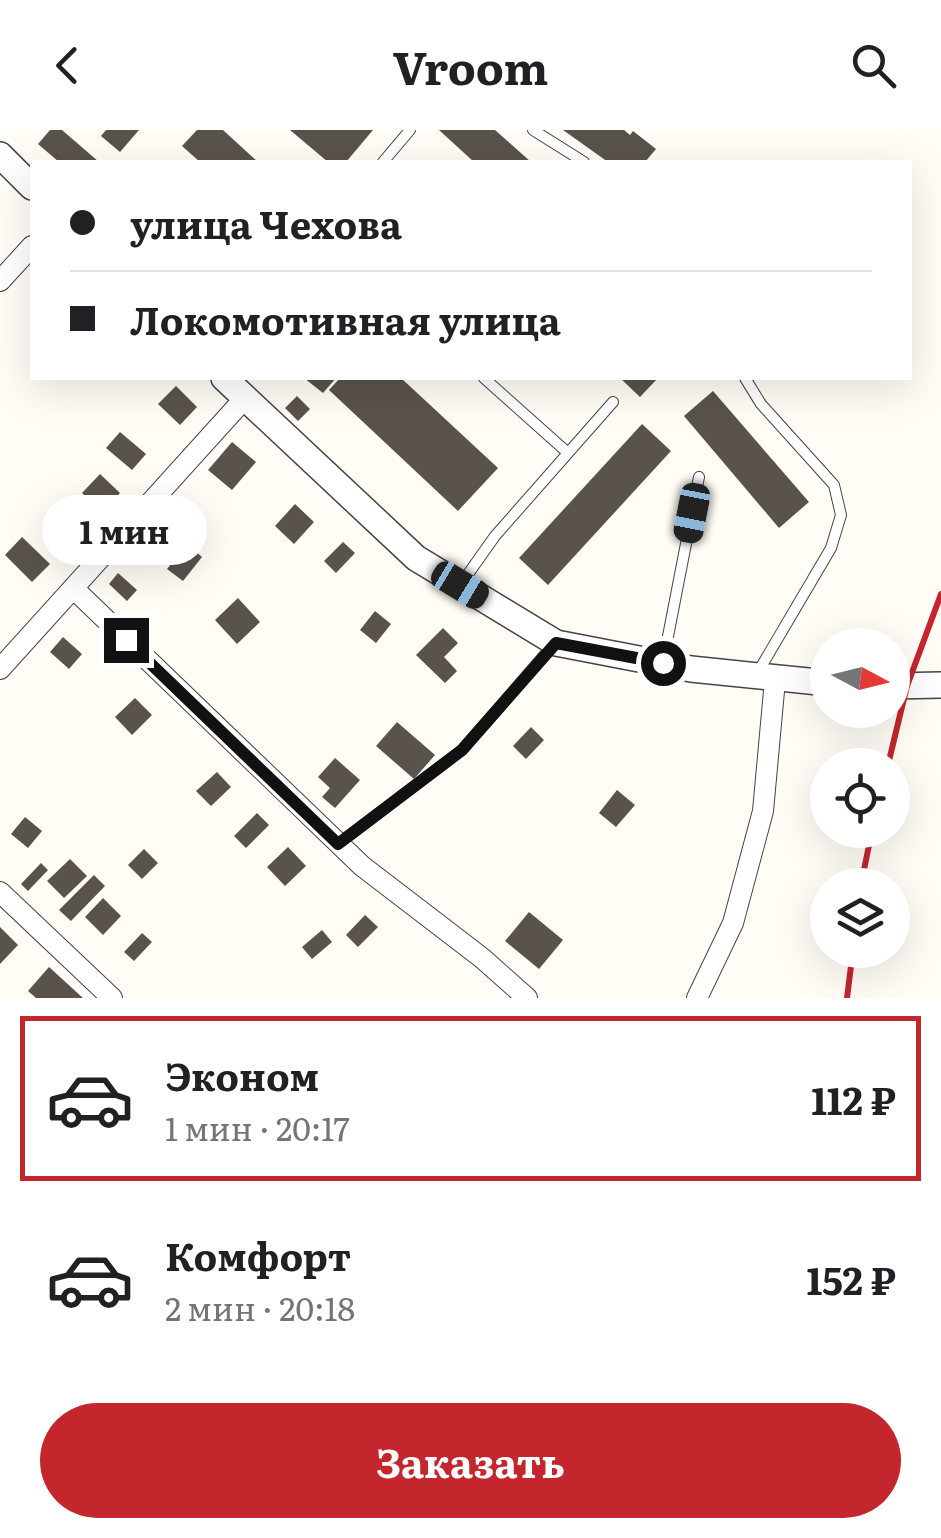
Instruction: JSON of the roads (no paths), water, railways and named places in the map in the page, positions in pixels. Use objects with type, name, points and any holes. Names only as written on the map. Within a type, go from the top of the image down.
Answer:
[{"type":"street","points":[[0,155],[30,185]]},
{"type":"street","points":[[0,282],[30,248]]},
{"type":"street","points":[[226,380],[416,558],[556,643],[765,679],[810,681]]},
{"type":"street","points":[[0,669],[244,398]]},
{"type":"street","points":[[73,588],[338,844],[527,998]]},
{"type":"street","points":[[697,998],[732,923],[762,810],[765,679]]},
{"type":"street","points":[[910,686],[941,685]]},
{"type":"street","points":[[0,892],[112,998]]},
{"type":"lane","points":[[386,160],[410,130]]},
{"type":"lane","points":[[533,130],[581,160]]},
{"type":"lane","points":[[486,380],[568,453]]},
{"type":"lane","points":[[746,380],[761,404],[834,485],[841,515],[831,548],[765,679]]},
{"type":"lane","points":[[460,585],[495,536],[613,402]]},
{"type":"lane","points":[[663,663],[698,477]]},
{"type":"lane","points":[[338,844],[462,750],[556,643]]},
{"type":"railway","points":[[892,748],[907,686],[941,594]]},
{"type":"railway","points":[[864,868],[868,848]]},
{"type":"railway","points":[[847,998],[851,968]]}]
